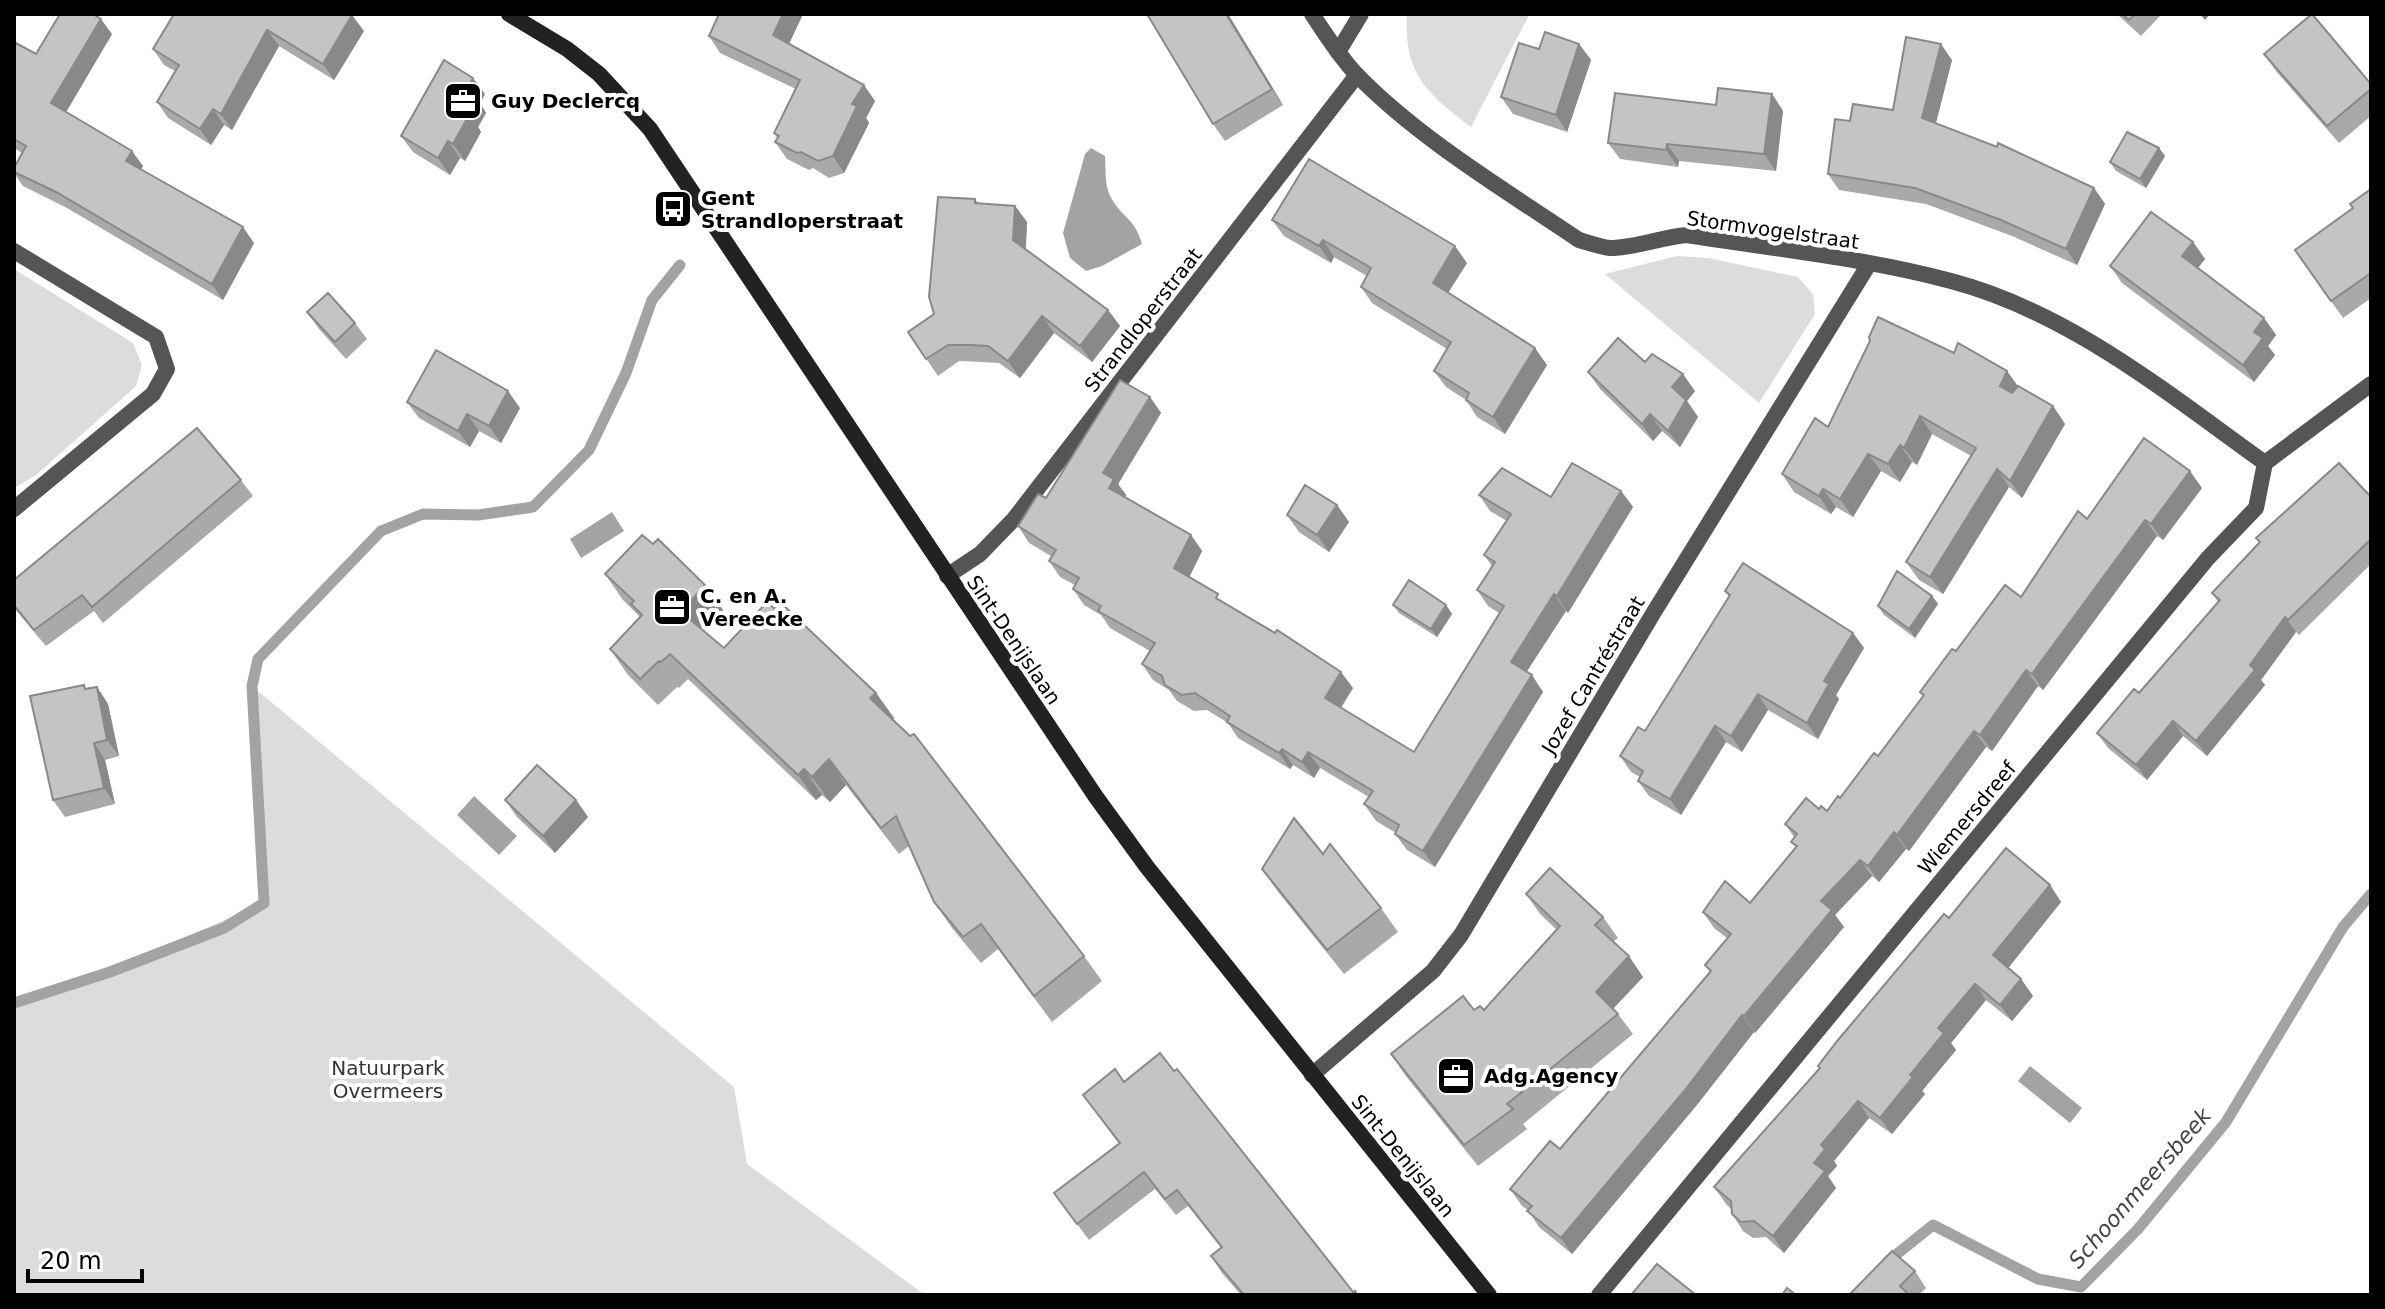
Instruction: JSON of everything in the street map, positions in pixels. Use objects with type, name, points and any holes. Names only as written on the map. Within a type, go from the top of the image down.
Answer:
[{"type":"street","name":"Sint-Denijslaan","points":[[509,14],[567,49],[599,74],[650,129],[1096,797],[1147,867],[1489,1295]]},
{"type":"street","name":"Stormvogelstraat","points":[[1312,14],[1357,75],[1430,138],[1579,240],[1607,248],[1631,247],[1667,236],[1687,235],[1869,264],[1953,282],[2026,309],[2096,344],[2265,463]]},
{"type":"street","points":[[1338,52],[1361,14]]},
{"type":"street","name":"Strandloperstraat","points":[[947,576],[980,554],[1014,519],[1357,75]]},
{"type":"street","points":[[14,251],[156,337],[167,369],[153,394],[14,509]]},
{"type":"street","name":"Jozef Cantréstraat","points":[[1312,1075],[1433,971],[1461,935],[1654,612],[1869,264]]},
{"type":"street","points":[[2265,463],[2371,384]]},
{"type":"street","name":"Wiemersdreef","points":[[1599,1295],[2198,570],[2256,508],[2265,463]]},
{"type":"green space","points":[[1407,14],[1529,15],[1471,127],[1442,104],[1421,80],[1409,52]]},
{"type":"green space","points":[[1677,256],[1708,258],[1798,277],[1813,294],[1815,314],[1759,403],[1605,274]]},
{"type":"green space","points":[[14,269],[133,343],[142,365],[136,386],[35,476],[14,488]]},
{"type":"green space","name":"Natuurpark Overmeers","points":[[252,686],[734,1087],[747,1164],[925,1295],[14,1295],[14,1002],[99,974],[264,903]]},
{"type":"shaded area","points":[[1091,148],[1105,156],[1110,196],[1133,224],[1142,244],[1102,266],[1086,271],[1070,258],[1063,233],[1085,154]]},
{"type":"shaded area","points":[[612,512],[624,531],[581,558],[570,539]]},
{"type":"shaded area","points":[[474,796],[517,836],[499,855],[457,815]]},
{"type":"shaded area","points":[[2030,1066],[2082,1108],[2070,1123],[2018,1081]]},
{"type":"building","points":[[60,14],[93,14],[101,19],[51,103],[132,151],[126,161],[243,227],[212,284],[56,192],[14,172],[26,146],[14,139],[14,42],[36,54]]},
{"type":"building","points":[[174,14],[352,15],[323,64],[267,30],[221,114],[213,109],[200,129],[157,102],[179,65],[153,49]]},
{"type":"building","points":[[719,14],[783,14],[773,35],[864,85],[852,104],[857,106],[833,156],[818,161],[775,142],[779,136],[774,133],[800,80],[709,36]]},
{"type":"building","points":[[1147,14],[1226,14],[1272,89],[1213,124]]},
{"type":"building","points":[[2312,14],[2371,84],[2371,89],[2327,126],[2264,54]]},
{"type":"building","points":[[1545,32],[1579,44],[1556,115],[1501,97],[1519,43],[1539,49]]},
{"type":"building","points":[[1906,37],[1941,44],[1922,118],[1997,147],[1998,143],[2094,188],[2066,249],[2001,220],[1915,188],[1828,174],[1835,119],[1850,121],[1853,104],[1893,110]]},
{"type":"building","points":[[444,60],[473,78],[469,86],[474,96],[464,113],[469,115],[453,144],[448,141],[438,158],[401,136]]},
{"type":"building","points":[[1718,88],[1772,94],[1764,154],[1667,144],[1666,150],[1608,143],[1615,93],[1716,105]]},
{"type":"building","points":[[2127,132],[2159,148],[2140,179],[2110,162]]},
{"type":"building","points":[[1309,159],[1455,246],[1433,283],[1535,348],[1493,417],[1466,400],[1469,393],[1434,371],[1451,342],[1361,287],[1371,268],[1323,240],[1319,246],[1272,220]]},
{"type":"building","points":[[2371,189],[2371,273],[2331,301],[2295,250],[2353,208],[2350,204]]},
{"type":"building","points":[[938,197],[1015,206],[1013,240],[1108,310],[1080,346],[1042,316],[1008,361],[988,346],[970,345],[948,345],[926,359],[908,332],[934,314],[929,297]]},
{"type":"building","points":[[2151,212],[2193,242],[2182,256],[2264,318],[2254,332],[2263,338],[2243,365],[2110,266]]},
{"type":"building","points":[[328,293],[355,323],[335,342],[307,312]]},
{"type":"building","points":[[1878,317],[1954,353],[1958,343],[2007,371],[2000,386],[2012,393],[2018,386],[2053,406],[2010,481],[1997,469],[1930,577],[1906,562],[1976,448],[1920,416],[1904,448],[1900,445],[1888,464],[1868,454],[1840,499],[1823,489],[1819,496],[1782,474],[1815,418],[1828,427],[1870,341]]},
{"type":"building","points":[[1618,338],[1645,362],[1652,354],[1683,374],[1672,387],[1686,400],[1668,431],[1650,414],[1642,424],[1588,372]]},
{"type":"building","points":[[436,350],[508,391],[489,426],[467,414],[458,431],[407,402]]},
{"type":"building","points":[[1120,380],[1150,397],[1103,473],[1114,479],[1109,488],[1191,535],[1174,568],[1218,594],[1216,598],[1275,633],[1277,630],[1341,672],[1325,698],[1414,752],[1504,606],[1477,590],[1495,562],[1484,555],[1511,514],[1479,495],[1502,468],[1551,497],[1572,463],[1621,491],[1557,596],[1554,594],[1511,662],[1532,675],[1423,851],[1395,834],[1399,825],[1364,804],[1373,791],[1308,752],[1302,762],[1282,749],[1279,753],[1227,722],[1230,716],[1195,693],[1182,695],[1165,685],[1162,676],[1142,664],[1155,643],[1098,611],[1101,606],[1073,589],[1079,578],[1049,561],[1056,550],[1018,526],[1038,494],[1046,498]]},
{"type":"building","points":[[197,428],[241,480],[92,607],[82,595],[34,630],[14,605],[14,580]]},
{"type":"building","points":[[2144,438],[2190,471],[2151,524],[2145,520],[2032,674],[2026,670],[1980,735],[1974,731],[1897,835],[1894,832],[1868,866],[1860,860],[1821,901],[1832,910],[1742,1015],[1685,1090],[1561,1238],[1527,1211],[1532,1206],[1510,1189],[1550,1141],[1560,1149],[1711,971],[1705,965],[1731,934],[1703,912],[1725,881],[1750,903],[1797,846],[1791,842],[1797,834],[1785,824],[1806,798],[1819,809],[1821,806],[1827,811],[1838,796],[1840,798],[1874,753],[1878,756],[1924,695],[1920,692],[1952,649],[1956,651],[2005,585],[2021,597],[2078,511],[2087,519]]},
{"type":"building","points":[[2339,463],[2371,497],[2371,539],[2288,620],[2285,617],[2250,665],[2255,670],[2196,741],[2173,721],[2136,765],[2097,733],[2134,689],[2139,693],[2220,600],[2212,593],[2260,542],[2256,538]]},
{"type":"building","points":[[1305,485],[1337,505],[1317,535],[1287,515]]},
{"type":"building","points":[[642,535],[653,544],[658,539],[705,585],[681,612],[724,648],[767,602],[775,609],[781,603],[876,693],[870,698],[910,736],[914,734],[1084,956],[1034,996],[981,924],[963,937],[934,902],[896,816],[881,828],[829,759],[812,777],[804,769],[798,775],[670,654],[640,679],[610,649],[642,615],[631,604],[634,601],[605,574]]},
{"type":"building","points":[[1743,563],[1853,633],[1824,681],[1829,684],[1807,723],[1758,694],[1731,736],[1715,726],[1670,799],[1638,781],[1643,771],[1620,756],[1638,727],[1645,731],[1730,595],[1725,591]]},
{"type":"building","points":[[1897,571],[1932,596],[1909,629],[1878,606]]},
{"type":"building","points":[[1409,580],[1446,605],[1431,629],[1393,605]]},
{"type":"building","points":[[84,685],[85,689],[97,687],[107,740],[94,743],[104,788],[53,800],[30,696]]},
{"type":"building","points":[[537,765],[576,800],[543,836],[505,800]]},
{"type":"building","points":[[1294,818],[1323,854],[1330,844],[1381,908],[1327,950],[1262,869]]},
{"type":"building","points":[[2006,848],[2050,885],[1993,955],[2021,979],[2000,1005],[1975,984],[1938,1028],[1944,1033],[1880,1118],[1858,1101],[1821,1145],[1825,1149],[1814,1163],[1825,1171],[1773,1236],[1754,1221],[1741,1222],[1732,1214],[1731,1201],[1714,1187],[1820,1068],[1818,1066],[1838,1040],[1944,914],[1949,918]]},
{"type":"building","points":[[1550,868],[1603,917],[1595,925],[1629,956],[1596,992],[1618,1014],[1507,1104],[1513,1109],[1464,1145],[1391,1054],[1463,996],[1474,1010],[1480,1006],[1484,1010],[1560,926],[1526,894]]},
{"type":"building","points":[[1160,1053],[1174,1071],[1177,1069],[1358,1295],[1244,1295],[1211,1256],[1222,1247],[1177,1190],[1165,1199],[1144,1172],[1077,1224],[1054,1193],[1120,1143],[1083,1095],[1115,1069],[1124,1082]]},
{"type":"building","points":[[1892,1251],[1915,1271],[1900,1286],[1909,1295],[1849,1295]]},
{"type":"building","points":[[1657,1264],[1696,1295],[1631,1295]]},
{"type":"building","points":[[1787,1288],[1796,1295],[1782,1295]]},
{"type":"waterway","points":[[14,1003],[110,972],[224,928],[264,903],[252,686],[258,659],[381,531],[423,514],[478,515],[533,507],[589,450],[626,373],[652,300],[680,265]]},
{"type":"waterway","name":"Schoonmeersbeek","points":[[1887,1262],[1933,1225],[2038,1279],[2081,1287],[2138,1229],[2226,1122],[2343,927],[2371,894]]},
{"type":"place","name":"Guy Declercq","points":[[463,101]]},
{"type":"place","name":"Gent Strandloperstraat","points":[[673,209]]},
{"type":"place","name":"C. en A. Vereecke","points":[[672,607]]},
{"type":"place","name":"Adg.Agency","points":[[1456,1076]]}]
